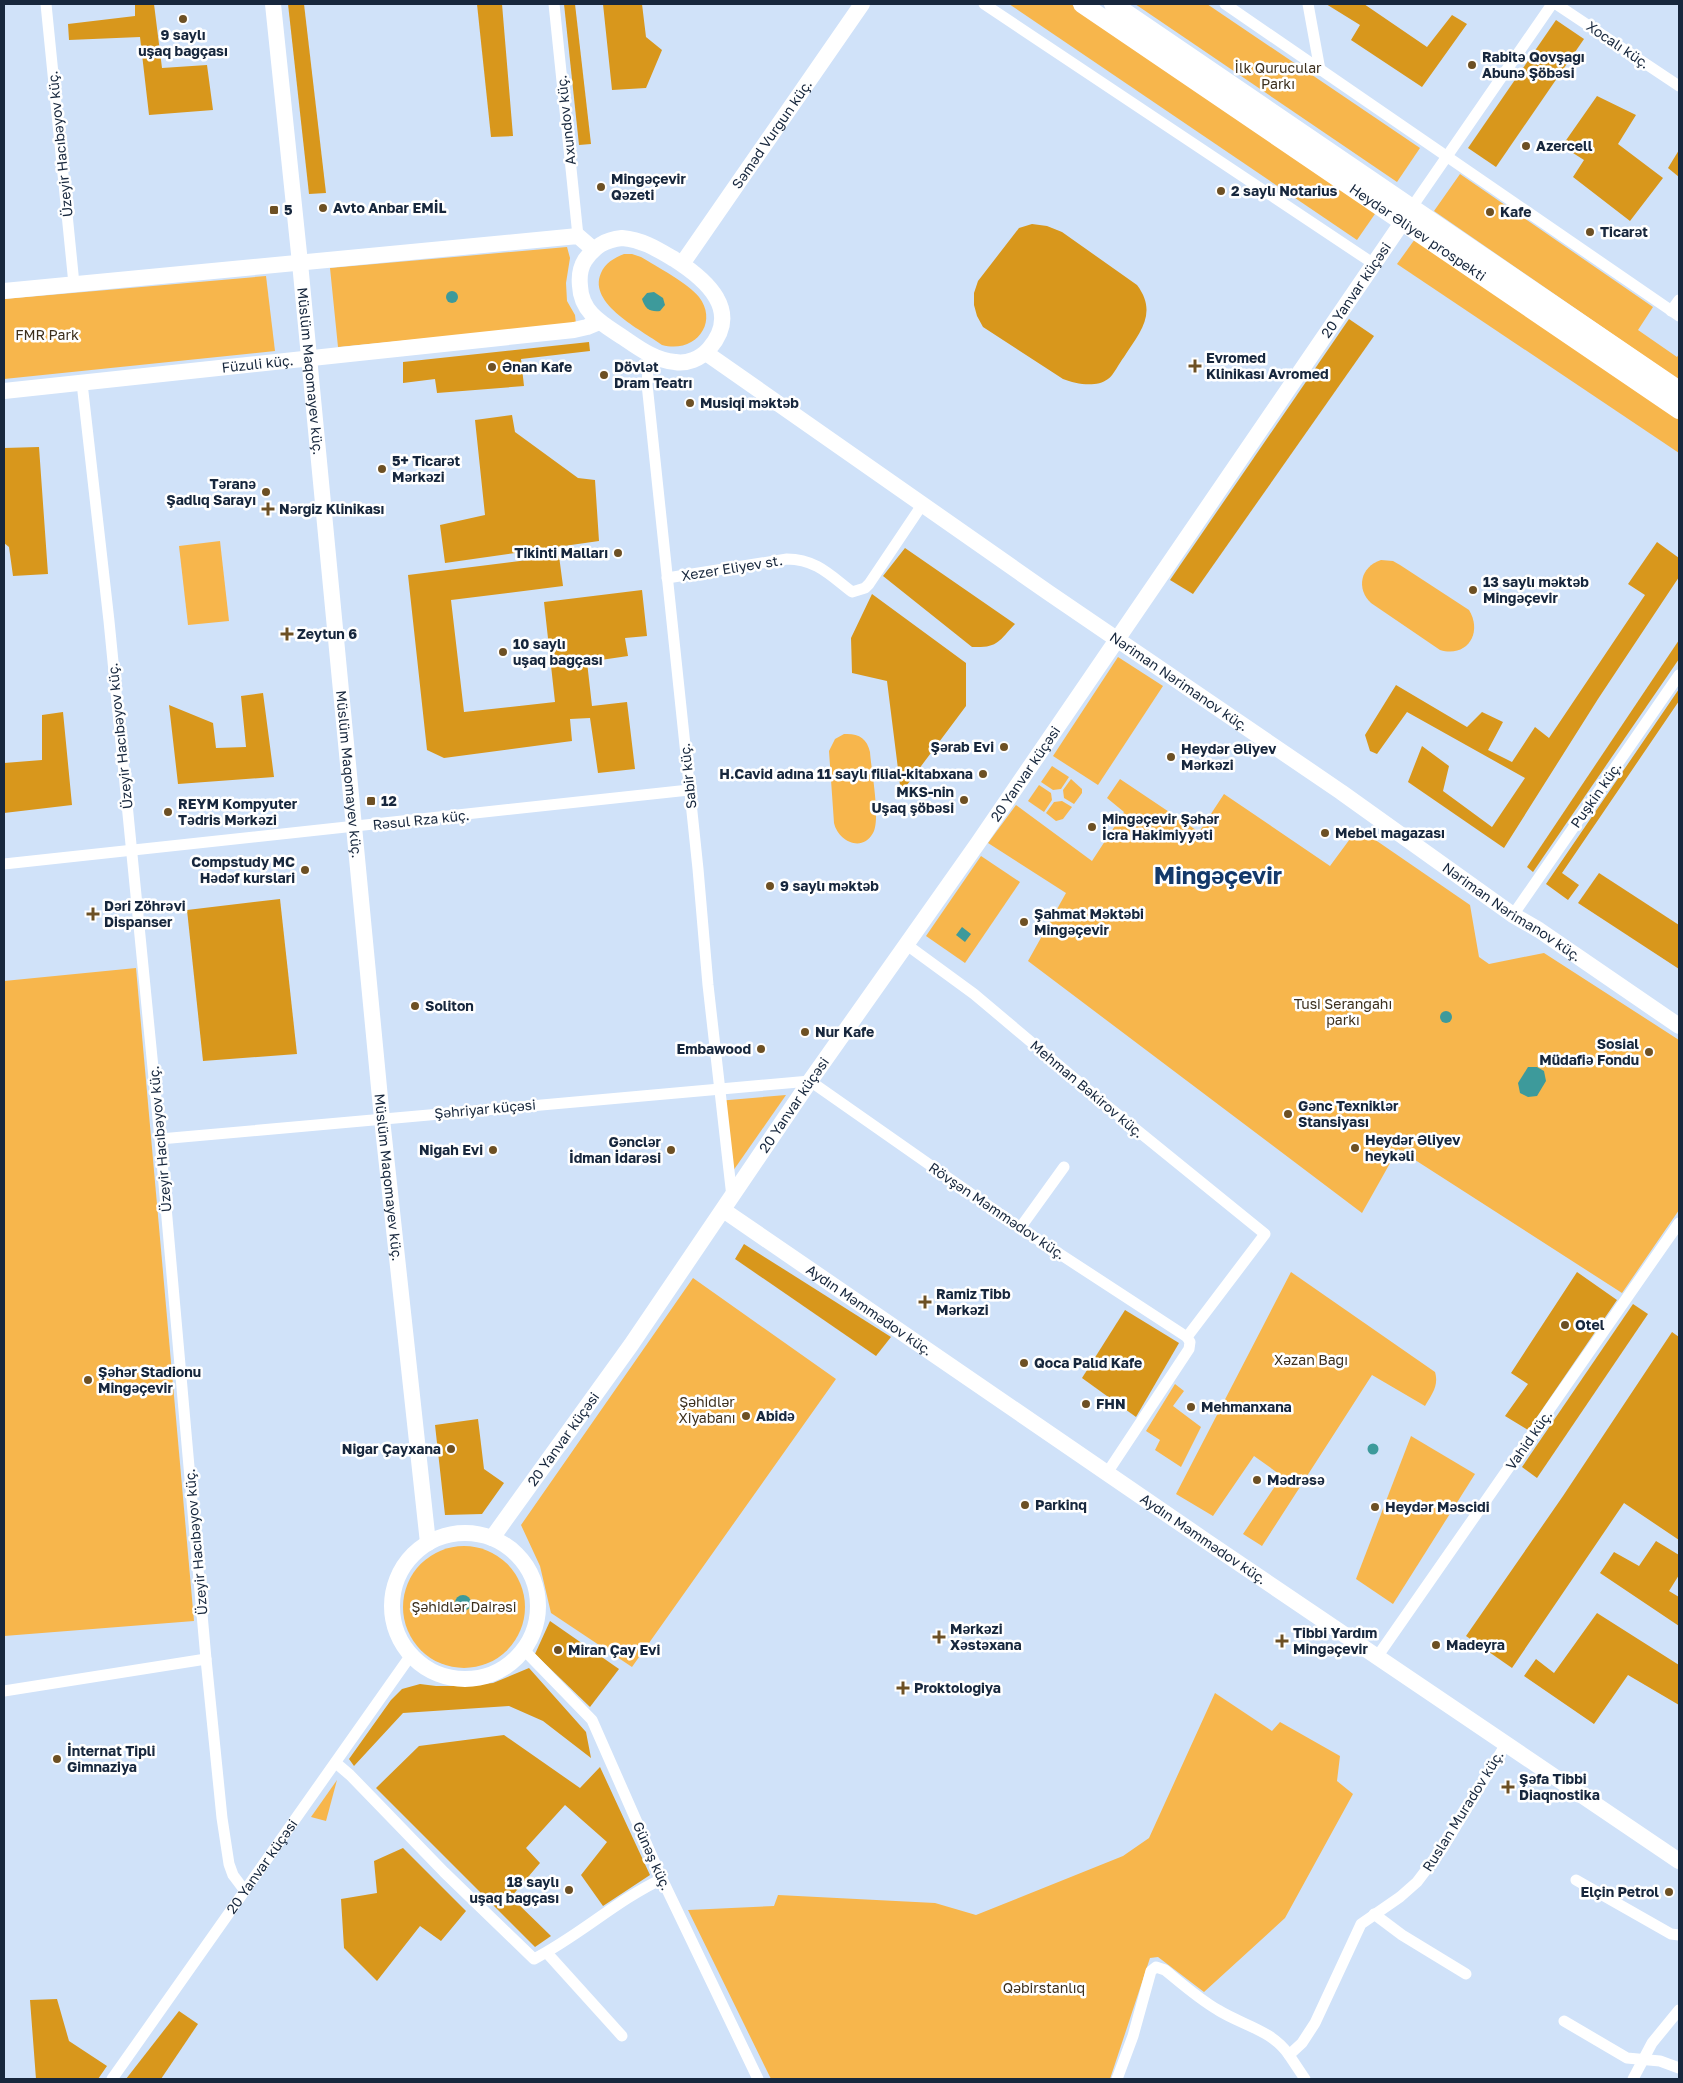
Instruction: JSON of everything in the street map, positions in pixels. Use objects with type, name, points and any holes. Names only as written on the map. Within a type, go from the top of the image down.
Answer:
[{"type":"main road","name":"Heydər Əliyev prospekti","points":[[1082,4],[1679,390]]},
{"type":"main road","name":"Heydər Əliyev prospekti","points":[[1113,4],[1679,410]]},
{"type":"street","name":"Üzeyir Hacıbəyov küç.","points":[[46,4],[74,284]]},
{"type":"street","name":"Müslüm Maqomayev küç.","points":[[273,4],[300,263],[382,1119],[428,1543]]},
{"type":"street","name":"Axundov küç.","points":[[554,4],[578,236]]},
{"type":"street","name":"Səməd Vurğun küç.","points":[[682,264],[862,4]]},
{"type":"street","points":[[984,4],[1374,264]]},
{"type":"street","points":[[1225,4],[1675,314],[1679,300]]},
{"type":"street","points":[[1308,4],[1320,70]]},
{"type":"street","name":"20 Yanvar küçəsi","points":[[492,1538],[630,1345],[810,1081],[907,946],[1552,4]]},
{"type":"street","name":"Xocalı küç.","points":[[1556,4],[1679,86]]},
{"type":"street","points":[[4,291],[578,236],[593,249]]},
{"type":"street","points":[[622,238],[634,239],[652,246],[682,264],[706,283],[719,304],[722,314],[719,334],[706,353],[698,358],[684,362],[667,361],[649,355],[600,322],[586,308],[580,293],[581,270],[593,249],[606,241],[622,238]]},
{"type":"street","name":"Füzuli küç.","points":[[4,391],[564,331],[587,327],[600,322]]},
{"type":"street","name":"Nəriman Nərimanov küç.","points":[[706,353],[922,505],[1341,792],[1513,915],[1539,930],[1679,1026]]},
{"type":"street","name":"Sabir küç.","points":[[649,355],[647,384],[708,985],[732,1197]]},
{"type":"street","name":"Üzeyir Hacıbəyov küç.","points":[[82,383],[109,621],[160,1139],[206,1660],[226,1854],[233,1876],[245,1891]]},
{"type":"street","name":"Xezer Eliyev st.","points":[[667,578],[787,559],[799,559],[816,565],[852,592],[859,591],[869,584],[922,505]]},
{"type":"street","name":"Puşkin küç.","points":[[1513,915],[1679,675]]},
{"type":"street","name":"Rəsul Rza küç.","points":[[4,864],[689,790]]},
{"type":"street","name":"Mehman Bəkirov küç.","points":[[907,946],[974,994],[1106,1106],[1265,1234],[1187,1337]]},
{"type":"street","name":"Şəhriyar küçəsi","points":[[160,1139],[810,1081]]},
{"type":"street","name":"Rövşən Məmmədov küç.","points":[[810,1081],[1020,1228],[1187,1337]]},
{"type":"street","points":[[1020,1228],[1064,1167]]},
{"type":"street","name":"Aydın Məmmədov küç.","points":[[729,1214],[896,1330],[1679,1860]]},
{"type":"street","name":"Vahid küç.","points":[[1377,1657],[1679,1223]]},
{"type":"street","points":[[1107,1473],[1188,1349],[1190,1342],[1187,1337]]},
{"type":"street","points":[[459,1533],[479,1534],[492,1538],[504,1544],[522,1560],[534,1580],[538,1604],[535,1628],[524,1650],[506,1666],[490,1675],[461,1679],[434,1672],[411,1655],[402,1643],[392,1616],[394,1588],[406,1562],[416,1551],[428,1543],[440,1537],[459,1533]]},
{"type":"street","name":"Günəş küç.","points":[[524,1650],[592,1720],[662,1879],[758,2079]]},
{"type":"street","name":"20 Yanvar küçəsi","points":[[112,2079],[411,1655]]},
{"type":"street","points":[[4,1691],[206,1660]]},
{"type":"street","name":"Ruslan Muradov küç.","points":[[1289,2055],[1302,2043],[1315,2023],[1360,1924],[1400,1897],[1417,1882],[1442,1849],[1506,1744]]},
{"type":"street","points":[[336,1763],[350,1774],[444,1872],[534,1960],[647,1886],[662,1879]]},
{"type":"street","points":[[1576,1880],[1671,1934],[1679,1935]]},
{"type":"street","points":[[1374,1914],[1402,1935],[1466,1974]]},
{"type":"street","points":[[547,1953],[622,2036]]},
{"type":"street","points":[[1117,2079],[1133,2036],[1151,1971],[1156,1967],[1165,1970],[1218,2010],[1268,2034],[1284,2048],[1305,2079]]},
{"type":"street","points":[[1632,2079],[1659,2033],[1679,2010]]},
{"type":"street","points":[[1564,2021],[1626,2058],[1660,2061],[1679,2068]]},
{"type":"green space","points":[[1009,4],[1071,4],[1377,211],[1357,240]]},
{"type":"green space","name":"İlk Qurucular Parkı","points":[[1135,4],[1207,4],[1420,148],[1397,182]]},
{"type":"green space","points":[[1460,174],[1653,307],[1638,330],[1677,357],[1679,354],[1679,380],[1434,211]]},
{"type":"green space","points":[[1415,239],[1679,419],[1679,453],[1397,264]]},
{"type":"green space","points":[[567,247],[570,258],[566,283],[567,301],[575,315],[576,324],[338,347],[330,268]]},
{"type":"green space","points":[[624,254],[641,257],[680,281],[699,297],[705,307],[705,326],[693,341],[674,347],[662,345],[630,324],[609,305],[602,295],[599,284],[601,273],[610,261]]},
{"type":"green space","name":"FMR Park","points":[[266,276],[275,351],[4,379],[4,299]]},
{"type":"green space","points":[[220,541],[229,621],[188,625],[179,546]]},
{"type":"green space","points":[[1381,560],[1393,561],[1469,610],[1474,627],[1470,642],[1458,650],[1450,652],[1440,650],[1371,603],[1363,591],[1362,579],[1368,568]]},
{"type":"green space","points":[[1118,657],[1163,686],[1098,785],[1053,756]]},
{"type":"green space","points":[[844,734],[854,734],[861,737],[867,743],[870,752],[876,806],[875,826],[873,833],[868,839],[857,843],[851,842],[840,835],[834,823],[829,751],[835,739]]},
{"type":"green space","points":[[1052,766],[1069,777],[1061,789],[1053,790],[1041,782]]},
{"type":"green space","points":[[1071,779],[1082,789],[1082,793],[1074,804],[1064,798],[1063,790]]},
{"type":"green space","name":"Tusi Serangahı parkı","points":[[1120,779],[1199,832],[1224,794],[1330,866],[1358,828],[1470,905],[1479,957],[1489,964],[1544,953],[1679,1040],[1679,1210],[1622,1293],[1398,1149],[1362,1213],[1028,961],[1066,893],[988,843],[1016,805],[1092,861],[1124,812],[1107,798]]},
{"type":"green space","points":[[1039,785],[1051,793],[1052,800],[1044,812],[1028,801]]},
{"type":"green space","points":[[1062,801],[1072,807],[1063,819],[1056,821],[1046,813],[1054,802]]},
{"type":"green space","points":[[981,856],[1020,882],[965,963],[926,936]]},
{"type":"green space","name":"Şəhər Stadionu Mingəçevir","points":[[136,968],[194,1621],[4,1636],[4,981]]},
{"type":"green space","points":[[786,1095],[726,1181],[717,1101]]},
{"type":"green space","name":"Xəzan Bağı","points":[[1291,1272],[1435,1372],[1436,1382],[1434,1390],[1425,1406],[1372,1375],[1262,1546],[1243,1534],[1282,1476],[1254,1456],[1213,1516],[1176,1494]]},
{"type":"green space","name":"Şəhidlər Xiyabanı","points":[[693,1278],[836,1379],[632,1667],[551,1613],[540,1566],[521,1525]]},
{"type":"green space","points":[[1175,1384],[1184,1391],[1173,1406],[1201,1427],[1181,1467],[1155,1450],[1160,1440],[1146,1431]]},
{"type":"green space","points":[[1411,1436],[1475,1474],[1393,1604],[1356,1579]]},
{"type":"green space","name":"Şəhidlər Dairəsi","points":[[464,1546],[487,1551],[507,1564],[520,1584],[525,1607],[520,1630],[507,1650],[487,1663],[464,1668],[441,1663],[421,1650],[408,1630],[403,1607],[408,1584],[421,1564],[441,1551]]},
{"type":"green space","name":"Qəbirstanlıq","points":[[1215,1693],[1272,1731],[1280,1722],[1340,1756],[1337,1781],[1353,1794],[1285,1918],[1204,1992],[1158,1957],[1150,1958],[1110,2079],[771,2079],[688,1910],[774,1906],[778,1895],[935,1903],[976,1915],[1123,1856],[1149,1838]]},
{"type":"green space","points":[[337,1780],[326,1821],[311,1817]]},
{"type":"shaded area","points":[[135,4],[154,4],[162,68],[207,65],[213,110],[149,115],[140,37],[69,40],[68,24],[135,16]]},
{"type":"shaded area","points":[[288,4],[304,4],[326,193],[309,194]]},
{"type":"shaded area","points":[[477,4],[502,4],[513,136],[491,137]]},
{"type":"shaded area","points":[[564,4],[575,4],[591,144],[579,145]]},
{"type":"shaded area","points":[[603,4],[642,4],[646,37],[662,50],[646,88],[612,90]]},
{"type":"shaded area","points":[[1326,4],[1364,4],[1427,47],[1452,15],[1467,24],[1422,87],[1351,40],[1360,25]]},
{"type":"shaded area","points":[[1556,20],[1584,39],[1496,167],[1468,148]]},
{"type":"shaded area","points":[[1597,96],[1636,115],[1618,144],[1663,178],[1630,221],[1573,177],[1584,160],[1562,146]]},
{"type":"shaded area","points":[[1679,150],[1679,177],[1668,168]]},
{"type":"shaded area","points":[[1032,224],[1047,226],[1062,232],[1137,285],[1143,295],[1146,313],[1141,331],[1112,375],[1103,382],[1086,384],[1063,379],[983,327],[977,316],[974,305],[974,293],[978,281],[1019,228]]},
{"type":"shaded area","points":[[450,291],[454,291],[458,297],[454,303],[450,303],[446,299],[446,295]]},
{"type":"shaded area","points":[[654,292],[663,298],[665,305],[660,311],[648,309],[642,299],[647,293]]},
{"type":"shaded area","points":[[1349,319],[1374,336],[1193,594],[1170,580]]},
{"type":"shaded area","points":[[589,342],[590,351],[521,359],[524,386],[437,393],[435,379],[403,383],[403,362]]},
{"type":"shaded area","points":[[512,415],[515,432],[578,478],[595,480],[599,541],[445,563],[440,525],[485,515],[475,420]]},
{"type":"shaded area","points":[[39,447],[48,574],[13,576],[9,547],[4,543],[4,448]]},
{"type":"shaded area","points":[[1657,542],[1679,558],[1679,577],[1598,699],[1504,848],[1408,782],[1422,746],[1449,766],[1443,791],[1492,827],[1525,778],[1407,712],[1377,754],[1370,751],[1365,735],[1396,685],[1467,727],[1482,712],[1503,722],[1488,750],[1512,762],[1535,727],[1549,738],[1645,595],[1628,584]]},
{"type":"shaded area","points":[[905,548],[1015,624],[997,643],[972,647],[883,576]]},
{"type":"shaded area","points":[[559,556],[563,586],[451,600],[464,712],[555,702],[544,602],[642,590],[647,636],[625,638],[628,656],[587,662],[592,706],[627,702],[635,769],[598,773],[590,718],[570,719],[572,741],[444,758],[427,750],[408,575]]},
{"type":"shaded area","points":[[872,594],[966,663],[966,706],[901,793],[887,681],[852,673],[851,638]]},
{"type":"shaded area","points":[[1679,640],[1679,659],[1533,872],[1527,867]]},
{"type":"shaded area","points":[[1679,689],[1679,701],[1562,873],[1579,885],[1568,900],[1546,884]]},
{"type":"shaded area","points":[[263,693],[274,777],[178,784],[169,705],[213,723],[216,748],[246,747],[241,696]]},
{"type":"shaded area","points":[[63,712],[72,805],[4,813],[4,763],[42,760],[42,715]]},
{"type":"shaded area","points":[[1599,873],[1679,925],[1679,969],[1578,903]]},
{"type":"shaded area","points":[[280,899],[297,1054],[203,1061],[187,910]]},
{"type":"shaded area","points":[[962,927],[971,934],[965,942],[956,935]]},
{"type":"shaded area","points":[[1444,1011],[1448,1011],[1452,1017],[1448,1023],[1444,1023],[1440,1019],[1440,1015]]},
{"type":"shaded area","points":[[1528,1067],[1537,1067],[1544,1071],[1546,1081],[1537,1096],[1528,1097],[1520,1093],[1518,1083]]},
{"type":"shaded area","points":[[744,1244],[891,1337],[876,1356],[735,1259]]},
{"type":"shaded area","points":[[1577,1272],[1617,1300],[1528,1430],[1505,1416],[1528,1384],[1511,1373]]},
{"type":"shaded area","points":[[1633,1304],[1648,1314],[1537,1478],[1522,1467]]},
{"type":"shaded area","points":[[1125,1310],[1179,1343],[1136,1417],[1082,1378]]},
{"type":"shaded area","points":[[1672,1332],[1679,1337],[1679,1540],[1624,1503],[1512,1668],[1466,1636],[1563,1496]]},
{"type":"shaded area","points":[[478,1419],[484,1469],[504,1483],[482,1514],[445,1515],[435,1425]]},
{"type":"shaded area","points":[[1373,1443],[1379,1449],[1373,1455],[1367,1449]]},
{"type":"shaded area","points":[[1656,1541],[1679,1555],[1679,1575],[1669,1591],[1679,1597],[1679,1626],[1600,1573],[1614,1552],[1639,1566]]},
{"type":"shaded area","points":[[460,1595],[466,1595],[471,1600],[469,1609],[460,1611],[455,1606],[455,1600]]},
{"type":"shaded area","points":[[1597,1613],[1679,1665],[1679,1705],[1628,1675],[1594,1724],[1524,1676],[1536,1659],[1554,1673]]},
{"type":"shaded area","points":[[550,1621],[619,1669],[590,1707],[535,1654]]},
{"type":"shaded area","points":[[529,1668],[586,1732],[591,1758],[543,1721],[509,1706],[403,1713],[354,1766],[349,1759],[391,1700],[402,1689],[420,1684],[464,1686],[493,1683]]},
{"type":"shaded area","points":[[504,1735],[580,1788],[600,1767],[650,1875],[603,1906],[581,1875],[607,1842],[565,1805],[526,1848],[540,1863],[511,1897],[551,1936],[535,1947],[376,1788],[419,1746]]},
{"type":"shaded area","points":[[403,1848],[466,1911],[441,1941],[420,1926],[377,1981],[344,1948],[341,1899],[377,1893],[374,1861]]},
{"type":"shaded area","points":[[57,1999],[69,2041],[107,2066],[98,2079],[36,2079],[30,2000]]},
{"type":"shaded area","points":[[179,2011],[198,2024],[161,2079],[126,2079]]},
{"type":"place","name":"9 saylı uşaq bağçası","points":[[183,19]]},
{"type":"place","name":"Rabitə Qovşağı Abunə Şöbəsi","points":[[1472,65]]},
{"type":"place","name":"Azercell","points":[[1526,146]]},
{"type":"place","name":"Mingəçevir Qəzeti","points":[[601,187]]},
{"type":"place","name":"2 saylı Notarius","points":[[1221,191]]},
{"type":"place","name":"Avto Anbar EMİL","points":[[323,208]]},
{"type":"place","name":"5","points":[[274,210]]},
{"type":"place","name":"Kafe","points":[[1490,212]]},
{"type":"place","name":"Ticarət","points":[[1590,232]]},
{"type":"place","name":"Evromed Klinikası Avromed","points":[[1195,366]]},
{"type":"place","name":"Ənan Kafe","points":[[492,367]]},
{"type":"place","name":"Dövlət Dram Teatrı","points":[[604,375]]},
{"type":"place","name":"Musiqi məktəb","points":[[690,403]]},
{"type":"place","name":"5+ Ticarət Mərkəzi","points":[[382,469]]},
{"type":"place","name":"Təranə Şadlıq Sarayı","points":[[266,492]]},
{"type":"place","name":"Nərgiz Klinikası","points":[[268,509]]},
{"type":"place","name":"Tikinti Malları","points":[[618,553]]},
{"type":"place","name":"13 saylı məktəb Mingəçevir","points":[[1473,590]]},
{"type":"place","name":"Zeytun 6","points":[[287,634]]},
{"type":"place","name":"10 saylı uşaq bağçası","points":[[503,652]]},
{"type":"place","name":"Şərab Evi","points":[[1004,747]]},
{"type":"place","name":"Heydər Əliyev Mərkəzi","points":[[1171,757]]},
{"type":"place","name":"H.Cavid adına 11 saylı filial-kitabxana","points":[[983,774]]},
{"type":"place","name":"MKS-nin Uşaq şöbəsi","points":[[964,800]]},
{"type":"place","name":"12","points":[[371,801]]},
{"type":"place","name":"REYM Kompyuter Tədris Mərkəzi","points":[[168,812]]},
{"type":"place","name":"Mingəçevir Şəhər İcra Hakimiyyəti","points":[[1092,827]]},
{"type":"place","name":"Mebel mağazası","points":[[1325,833]]},
{"type":"place","name":"Compstudy MC Hədəf kurslari","points":[[305,870]]},
{"type":"place","name":"9 saylı məktəb","points":[[770,886]]},
{"type":"place","name":"Dəri Zöhrəvi Dispanser","points":[[93,914]]},
{"type":"place","name":"Şahmat Məktəbi Mingəçevir","points":[[1024,922]]},
{"type":"place","name":"Soliton","points":[[415,1006]]},
{"type":"place","name":"Nur Kafe","points":[[805,1032]]},
{"type":"place","name":"Embawood","points":[[761,1049]]},
{"type":"place","name":"Sosial Müdafiə Fondu","points":[[1649,1052]]},
{"type":"place","name":"Gənc Texniklər Stansiyası","points":[[1288,1114]]},
{"type":"place","name":"Heydər Əliyev heykəli","points":[[1355,1148]]},
{"type":"place","name":"Nigah Evi","points":[[493,1150]]},
{"type":"place","name":"Gənclər İdman İdarəsi","points":[[671,1150]]},
{"type":"place","name":"Ramiz Tibb Mərkəzi","points":[[925,1302]]},
{"type":"place","name":"Otel","points":[[1565,1325]]},
{"type":"place","name":"Qoca Palıd Kafe","points":[[1024,1363]]},
{"type":"place","name":"Şəhər Stadionu Mingəçevir","points":[[88,1380]]},
{"type":"place","name":"FHN","points":[[1086,1404]]},
{"type":"place","name":"Mehmanxana","points":[[1191,1407]]},
{"type":"place","name":"Abidə","points":[[746,1416]]},
{"type":"place","name":"Nigar Çayxana","points":[[451,1449]]},
{"type":"place","name":"Mədrəsə","points":[[1257,1480]]},
{"type":"place","name":"Parkinq","points":[[1025,1505]]},
{"type":"place","name":"Heydər Məscidi","points":[[1375,1507]]},
{"type":"place","name":"Mərkəzi Xəstəxana","points":[[939,1637]]},
{"type":"place","name":"Tibbi Yardım Mingəçevir","points":[[1282,1641]]},
{"type":"place","name":"Madeyra","points":[[1436,1645]]},
{"type":"place","name":"Miran Çay Evi","points":[[558,1650]]},
{"type":"place","name":"Proktologiya","points":[[903,1688]]},
{"type":"place","name":"İnternat Tipli Gimnaziya","points":[[57,1759]]},
{"type":"place","name":"Şəfa Tibbi Diaqnostika","points":[[1508,1787]]},
{"type":"place","name":"18 saylı uşaq bağçası","points":[[569,1890]]},
{"type":"place","name":"Elçin Petrol","points":[[1669,1892]]},
{"type":"district","name":"Mingəçevir","points":[[1218,876]]}]
